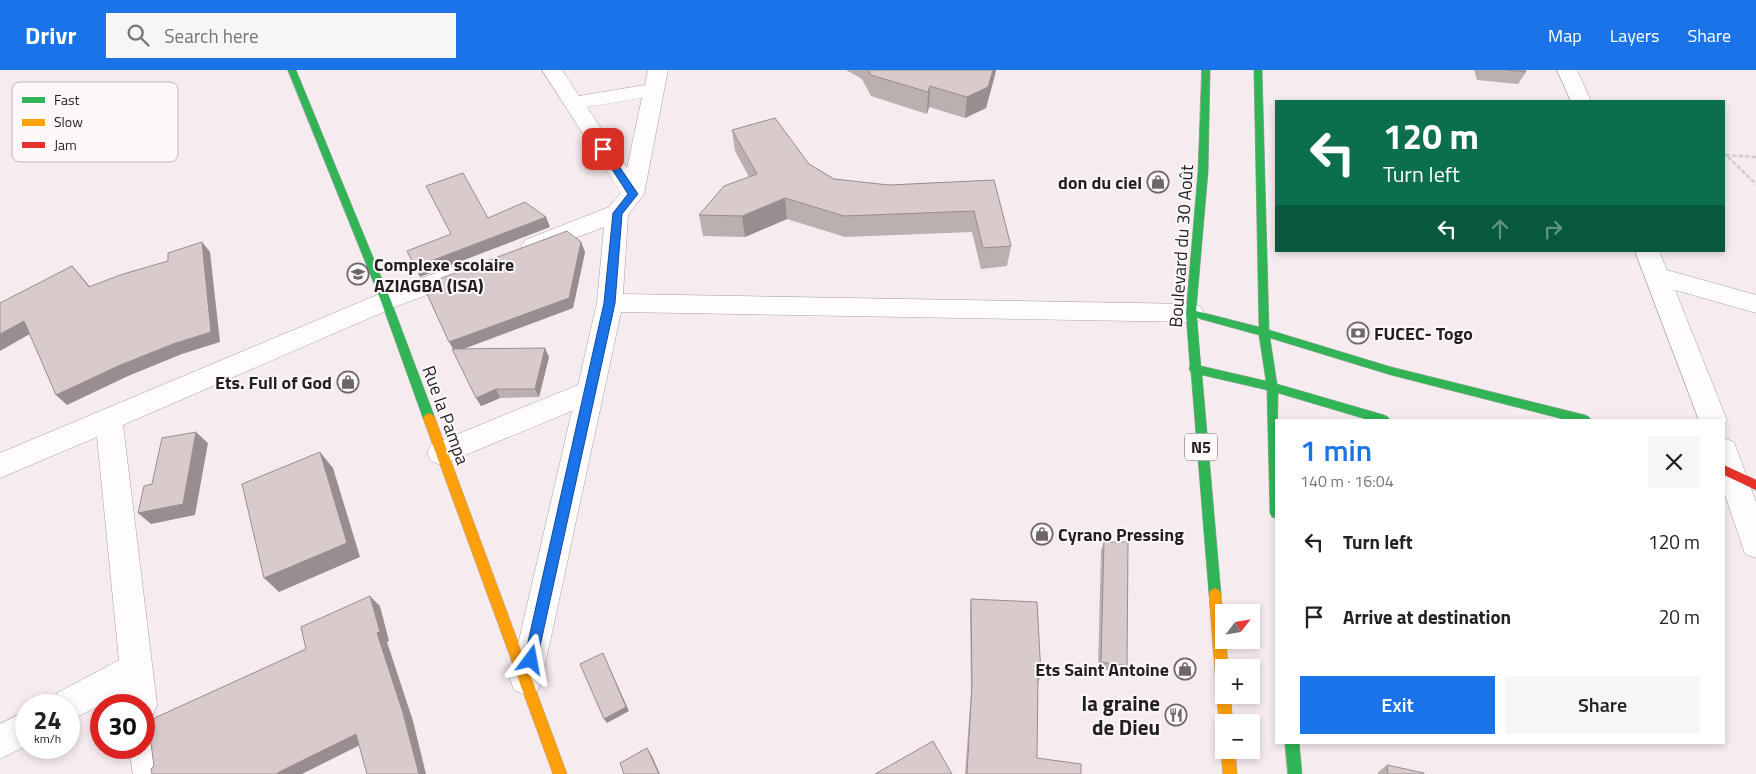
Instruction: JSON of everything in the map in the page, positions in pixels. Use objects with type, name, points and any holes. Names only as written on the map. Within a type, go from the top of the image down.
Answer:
[{"type":"main road","name":"Rue la Pampa","points":[[292,70],[386,301],[560,774]]},
{"type":"main road","name":"Boulevard du 30 Août","points":[[1206,70],[1203,172],[1191,314],[1194,369],[1225,714]]},
{"type":"main road","points":[[1258,70],[1264,332],[1272,387],[1275,482]]},
{"type":"main road","points":[[1191,314],[1264,332],[1391,371],[1582,419]]},
{"type":"main road","points":[[1194,369],[1272,387],[1381,419]]},
{"type":"main road","points":[[1292,744],[1295,774]]},
{"type":"main road","points":[[1229,759],[1230,774]]},
{"type":"street","points":[[552,70],[573,103],[625,204]]},
{"type":"street","points":[[1567,70],[1581,100]]},
{"type":"street","points":[[526,679],[610,303],[625,204],[656,80],[573,103]]},
{"type":"street","points":[[516,252],[625,204]]},
{"type":"street","points":[[1648,252],[1712,419]]},
{"type":"street","points":[[0,466],[386,301],[479,266]]},
{"type":"street","points":[[1659,277],[1756,304]]},
{"type":"street","points":[[610,303],[1191,314]]},
{"type":"street","points":[[441,454],[590,392]]},
{"type":"street","points":[[109,420],[138,694]]},
{"type":"street","points":[[1732,472],[1756,545]]},
{"type":"street","points":[[80,699],[135,669]]},
{"type":"street","points":[[0,742],[15,734]]},
{"type":"street","points":[[148,759],[150,774]]},
{"type":"path","points":[[1725,155],[1756,158]]},
{"type":"path","points":[[1725,155],[1756,184]]},
{"type":"building","points":[[868,70],[993,70],[988,87],[967,97],[930,86],[928,92],[871,75]]},
{"type":"building","points":[[1507,70],[1525,70],[1526,72]]},
{"type":"building","points":[[775,118],[809,164],[834,179],[889,185],[994,180],[1011,246],[983,248],[974,211],[844,216],[785,198],[742,216],[699,215],[724,186],[757,174],[732,130]]},
{"type":"building","points":[[463,173],[488,218],[525,202],[546,217],[415,267],[407,251],[451,234],[426,186]]},
{"type":"building","points":[[567,231],[581,242],[569,298],[449,342],[423,285]]},
{"type":"building","points":[[202,242],[211,332],[173,344],[118,366],[56,395],[24,321],[0,334],[0,303],[72,266],[89,287],[120,275],[168,261],[168,253]]},
{"type":"building","points":[[545,348],[535,389],[496,389],[476,398],[452,349]]},
{"type":"building","points":[[196,432],[183,504],[138,513],[144,486],[152,484],[162,438]]},
{"type":"building","points":[[320,452],[347,543],[264,578],[242,484]]},
{"type":"building","points":[[1104,542],[1128,542],[1127,666],[1101,662]]},
{"type":"building","points":[[370,596],[380,632],[377,633],[403,713],[419,774],[367,774],[356,734],[278,774],[152,774],[151,769],[154,766],[153,759],[155,759],[155,718],[306,649],[301,627]]},
{"type":"building","points":[[971,599],[1037,602],[1041,675],[1038,675],[1037,758],[1081,764],[1081,774],[967,774],[972,685]]},
{"type":"building","points":[[603,653],[626,707],[604,719],[580,664]]},
{"type":"building","points":[[933,741],[952,774],[875,774]]},
{"type":"building","points":[[647,748],[659,774],[624,774],[620,763]]},
{"type":"building","points":[[1387,765],[1424,773],[1424,774],[1388,774]]},
{"type":"traffic: fast","points":[[292,70],[386,301],[429,418]]},
{"type":"traffic: fast","points":[[1206,70],[1203,172],[1191,313],[1215,594]]},
{"type":"traffic: fast","points":[[1258,70],[1264,332],[1272,387],[1275,482]]},
{"type":"traffic: fast","points":[[1191,313],[1264,332]]},
{"type":"traffic: fast","points":[[1264,332],[1391,371],[1581,419]]},
{"type":"traffic: fast","points":[[1194,369],[1272,387]]},
{"type":"traffic: fast","points":[[1272,387],[1381,419]]},
{"type":"traffic: fast","points":[[1292,744],[1295,774]]},
{"type":"traffic: slow","points":[[429,418],[560,774]]},
{"type":"traffic: slow","points":[[1215,594],[1225,714]]},
{"type":"traffic: slow","points":[[1229,759],[1230,774]]},
{"type":"traffic: jam","points":[[1725,470],[1756,485]]},
{"type":"place","name":"don du ciel","points":[[1158,182]]},
{"type":"place","name":"Complexe scolaire AZIAGBA (ISA)","points":[[358,274]]},
{"type":"place","name":"FUCEC- Togo","points":[[1358,333]]},
{"type":"place","name":"Ets. Full of God","points":[[348,382]]},
{"type":"place","name":"Cyrano Pressing","points":[[1042,534]]},
{"type":"place","name":"Ets Saint Antoine","points":[[1185,669]]},
{"type":"place","name":"la graine de Dieu","points":[[1176,715]]},
{"type":"route","points":[[531,660],[610,303],[617,213],[633,194],[603,149]]}]
